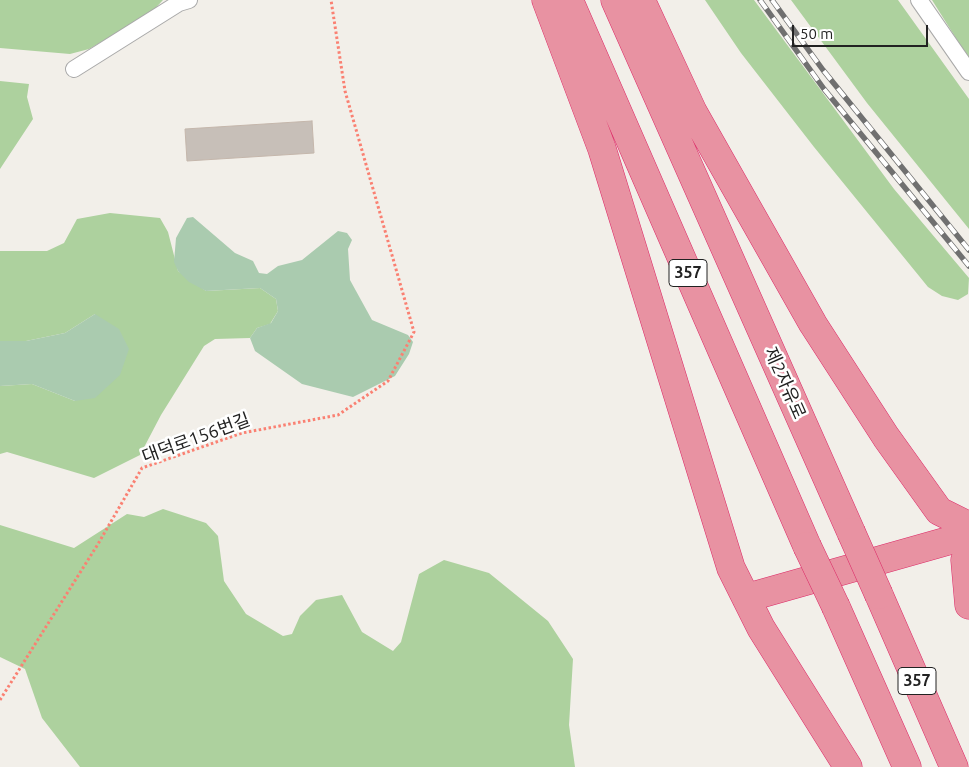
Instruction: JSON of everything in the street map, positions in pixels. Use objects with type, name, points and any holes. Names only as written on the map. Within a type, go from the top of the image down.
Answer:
[{"type":"highway","points":[[546,0],[602,149],[731,568],[761,628],[848,767]]},
{"type":"highway","name":"357","points":[[569,0],[807,546],[907,767]]},
{"type":"highway","name":"제2자유로","points":[[615,0],[954,767]]},
{"type":"highway","points":[[641,0],[693,112],[812,324],[886,437],[939,511],[969,526]]},
{"type":"highway","points":[[746,598],[969,535]]},
{"type":"highway","points":[[969,552],[964,560],[969,605]]},
{"type":"street","points":[[74,69],[179,3],[188,0]]},
{"type":"street","points":[[919,0],[969,72]]},
{"type":"path","name":"대덕로156번길","points":[[0,700],[98,544],[142,468],[242,433],[338,415],[388,381],[414,332],[345,91],[331,0]]},
{"type":"green space","points":[[0,0],[163,0],[150,14],[89,49],[70,54],[0,48]]},
{"type":"green space","points":[[705,0],[754,0],[894,189],[969,278],[968,294],[958,300],[942,296],[928,287],[814,147],[741,53]]},
{"type":"green space","points":[[791,0],[898,0],[969,99],[969,229],[867,103]]},
{"type":"green space","points":[[932,0],[969,0],[969,59]]},
{"type":"green space","points":[[0,81],[29,84],[27,97],[33,119],[0,169]]},
{"type":"green space","points":[[110,213],[160,218],[168,232],[178,271],[206,291],[260,288],[276,299],[278,311],[270,324],[257,328],[250,338],[215,339],[204,346],[161,415],[140,455],[94,478],[7,452],[0,454],[0,386],[32,384],[75,401],[95,314],[65,333],[26,341],[0,341],[0,251],[47,251],[64,243],[77,219]]},
{"type":"green space","points":[[193,217],[235,253],[253,261],[259,273],[267,274],[278,266],[302,260],[338,231],[347,233],[352,240],[348,249],[350,280],[372,320],[408,335],[413,342],[409,354],[395,376],[353,397],[302,384],[255,351],[250,338],[257,328],[271,323],[278,311],[276,299],[260,288],[206,291],[189,282],[178,271],[174,262],[176,238],[187,218]]},
{"type":"green space","points":[[95,314],[119,329],[129,349],[120,375],[95,398],[75,401],[32,384],[0,386],[0,341],[26,341],[65,333]]},
{"type":"green space","points":[[163,509],[206,523],[218,536],[224,581],[246,614],[283,636],[292,634],[300,616],[316,600],[342,595],[362,632],[393,651],[401,642],[419,574],[444,560],[489,573],[548,621],[573,659],[569,725],[575,767],[80,767],[42,718],[25,669],[0,657],[0,525],[74,548],[127,514],[144,517]]},
{"type":"building","points":[[312,121],[314,153],[187,161],[185,129]]},
{"type":"railway","points":[[760,0],[824,89],[969,266]]},
{"type":"railway","points":[[772,0],[823,70],[969,250]]}]
